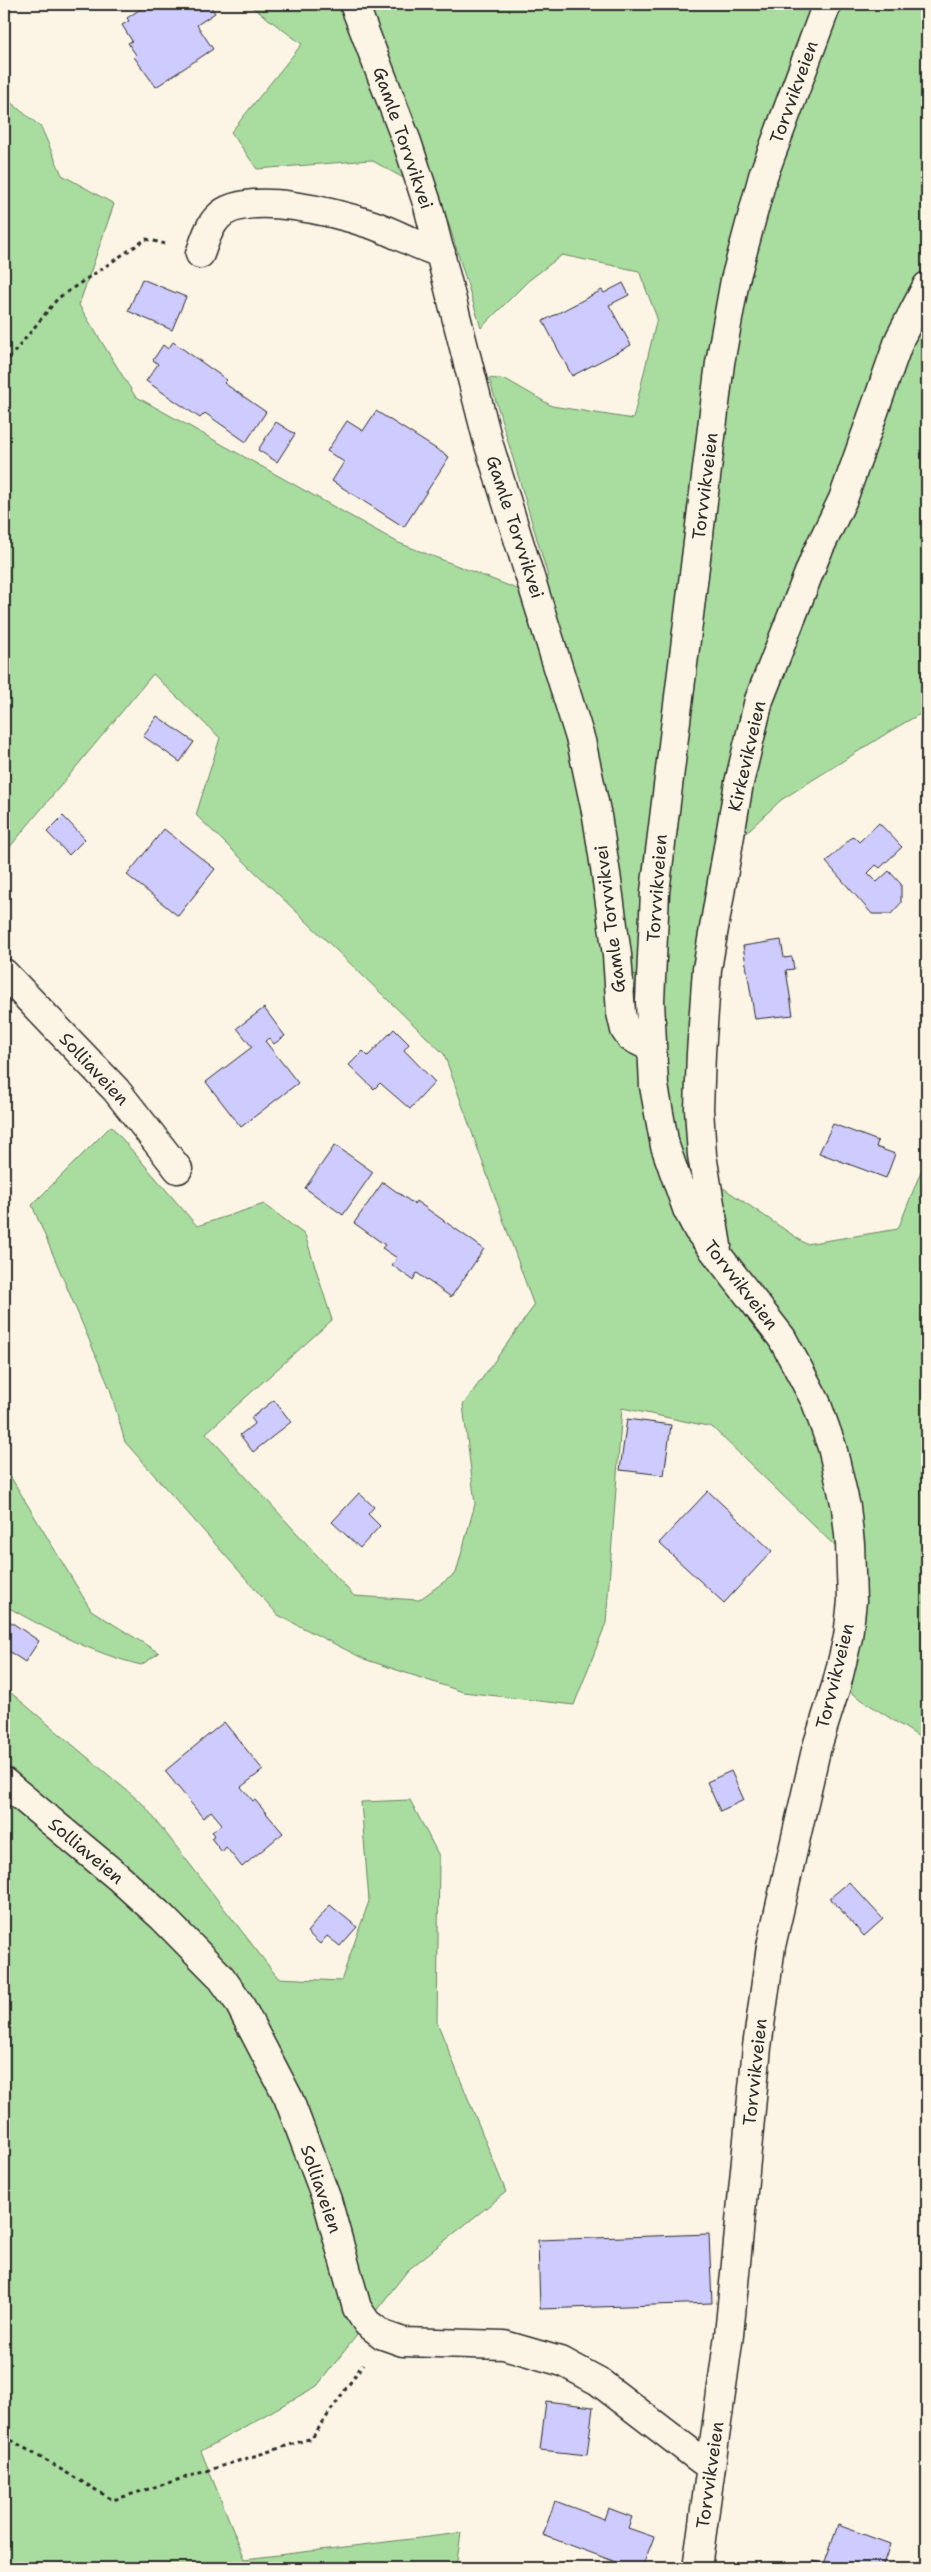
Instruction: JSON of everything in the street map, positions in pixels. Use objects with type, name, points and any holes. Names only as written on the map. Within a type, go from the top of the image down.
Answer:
[{"type":"street","name":"Gamle Torvvikvei","points":[[354,4],[407,142],[440,253],[488,442],[581,741],[604,864],[617,955],[621,1013],[625,1030],[630,1037],[650,1047]]},
{"type":"street","name":"Torvvikveien","points":[[697,2568],[729,2335],[757,2047],[771,1946],[816,1750],[837,1683],[848,1637],[852,1602],[850,1544],[846,1507],[832,1447],[816,1402],[782,1338],[698,1230],[687,1209],[665,1146],[654,1086],[650,1047],[655,892],[720,363],[735,280],[763,176],[827,4]]},
{"type":"street","points":[[200,254],[208,230],[219,215],[241,206],[268,202],[352,218],[440,253]]},
{"type":"street","name":"Kirkevikveien","points":[[718,1256],[702,1155],[700,1109],[707,969],[728,839],[759,700],[816,555],[843,499],[900,338],[927,286]]},
{"type":"street","name":"Solliaveien","points":[[4,973],[116,1090],[178,1169]]},
{"type":"street","name":"Solliaveien","points":[[4,1782],[118,1877],[162,1917],[220,1976],[238,2001],[288,2096],[327,2200],[357,2308],[366,2323],[383,2335],[403,2342],[504,2345],[564,2362],[598,2381],[710,2465]]},
{"type":"path","points":[[4,365],[58,298],[146,239],[200,254]]},
{"type":"path","points":[[4,2436],[113,2500],[312,2438],[383,2335]]},
{"type":"green space","points":[[248,4],[927,4],[927,710],[781,800],[736,842],[711,1013],[713,1181],[806,1244],[898,1229],[927,1156],[927,1742],[842,1687],[867,1577],[712,1427],[622,1408],[606,1623],[574,1705],[463,1692],[364,1659],[278,1615],[125,1442],[110,1389],[32,1205],[111,1126],[197,1226],[264,1204],[305,1235],[332,1320],[206,1433],[354,1596],[419,1600],[456,1573],[475,1504],[463,1405],[534,1306],[444,1054],[196,815],[220,738],[153,674],[4,854],[4,97],[41,127],[62,175],[114,204],[79,305],[135,396],[399,543],[517,589],[548,576],[489,378],[507,380],[552,406],[633,419],[657,318],[639,271],[562,255],[528,281],[481,328],[441,199],[371,160],[257,169],[231,132],[302,44]]},
{"type":"green space","points":[[4,1466],[91,1610],[159,1653],[141,1665],[123,1660],[71,1640],[4,1605]]},
{"type":"green space","points":[[4,1687],[144,1805],[278,1978],[341,1981],[369,1901],[361,1802],[410,1800],[439,1856],[437,2022],[506,2192],[408,2270],[317,2386],[201,2451],[245,2559],[461,2533],[456,2568],[4,2568]]},
{"type":"building","points":[[148,4],[209,4],[215,13],[197,25],[213,49],[156,87],[134,57],[136,55],[128,43],[132,41],[122,25],[129,21],[127,18]]},
{"type":"building","points":[[142,279],[186,297],[172,330],[128,311]]},
{"type":"building","points":[[623,283],[629,295],[609,305],[631,345],[572,376],[543,321],[602,290],[604,293]]},
{"type":"building","points":[[173,342],[227,380],[224,383],[266,412],[246,442],[205,413],[200,418],[146,381],[158,364],[153,360],[163,345],[168,349]]},
{"type":"building","points":[[376,411],[449,457],[404,527],[332,481],[344,462],[327,451],[347,421],[363,431]]},
{"type":"building","points":[[276,422],[295,434],[277,462],[258,450]]},
{"type":"building","points":[[157,716],[194,742],[180,762],[143,736]]},
{"type":"building","points":[[63,816],[85,839],[69,855],[47,832]]},
{"type":"building","points":[[879,823],[902,847],[880,868],[876,865],[868,873],[877,882],[889,871],[901,884],[901,903],[891,914],[872,914],[826,862],[853,836],[859,842]]},
{"type":"building","points":[[164,829],[215,869],[178,916],[127,875]]},
{"type":"building","points":[[781,940],[784,958],[792,957],[794,969],[786,970],[793,1015],[755,1019],[743,946]]},
{"type":"building","points":[[264,1008],[285,1036],[274,1044],[269,1038],[265,1041],[298,1083],[241,1127],[206,1082],[252,1047],[237,1028]]},
{"type":"building","points":[[394,1029],[409,1044],[404,1050],[435,1082],[410,1109],[380,1083],[374,1089],[349,1065],[363,1051],[368,1056]]},
{"type":"building","points":[[833,1124],[878,1141],[876,1147],[895,1154],[886,1178],[819,1153]]},
{"type":"building","points":[[335,1145],[373,1172],[343,1215],[305,1188]]},
{"type":"building","points":[[383,1182],[414,1204],[416,1201],[484,1249],[451,1297],[417,1273],[413,1280],[392,1265],[397,1258],[382,1248],[385,1245],[354,1223]]},
{"type":"building","points":[[274,1400],[291,1422],[253,1452],[240,1435],[255,1423],[251,1418]]},
{"type":"building","points":[[627,1419],[671,1425],[664,1475],[620,1470]]},
{"type":"building","points":[[708,1491],[772,1551],[724,1603],[659,1543]]},
{"type":"building","points":[[359,1493],[374,1507],[368,1514],[380,1526],[360,1548],[332,1522]]},
{"type":"building","points":[[5,1618],[39,1641],[25,1662],[4,1648]]},
{"type":"building","points":[[224,1722],[263,1770],[241,1787],[253,1801],[255,1800],[283,1833],[242,1867],[226,1847],[222,1852],[211,1838],[215,1835],[212,1832],[222,1824],[211,1811],[203,1818],[165,1771]]},
{"type":"building","points":[[731,1771],[744,1800],[720,1811],[707,1782]]},
{"type":"building","points":[[849,1882],[883,1919],[864,1936],[830,1898]]},
{"type":"building","points":[[330,1905],[357,1927],[340,1946],[327,1936],[320,1944],[307,1932]]},
{"type":"building","points":[[709,2234],[712,2303],[540,2309],[538,2240]]},
{"type":"building","points":[[546,2401],[593,2407],[587,2455],[540,2450]]},
{"type":"building","points":[[555,2501],[604,2519],[608,2508],[632,2517],[628,2528],[654,2537],[642,2568],[632,2568],[543,2535]]},
{"type":"building","points":[[838,2525],[890,2544],[882,2568],[811,2568],[813,2561],[824,2564]]}]
